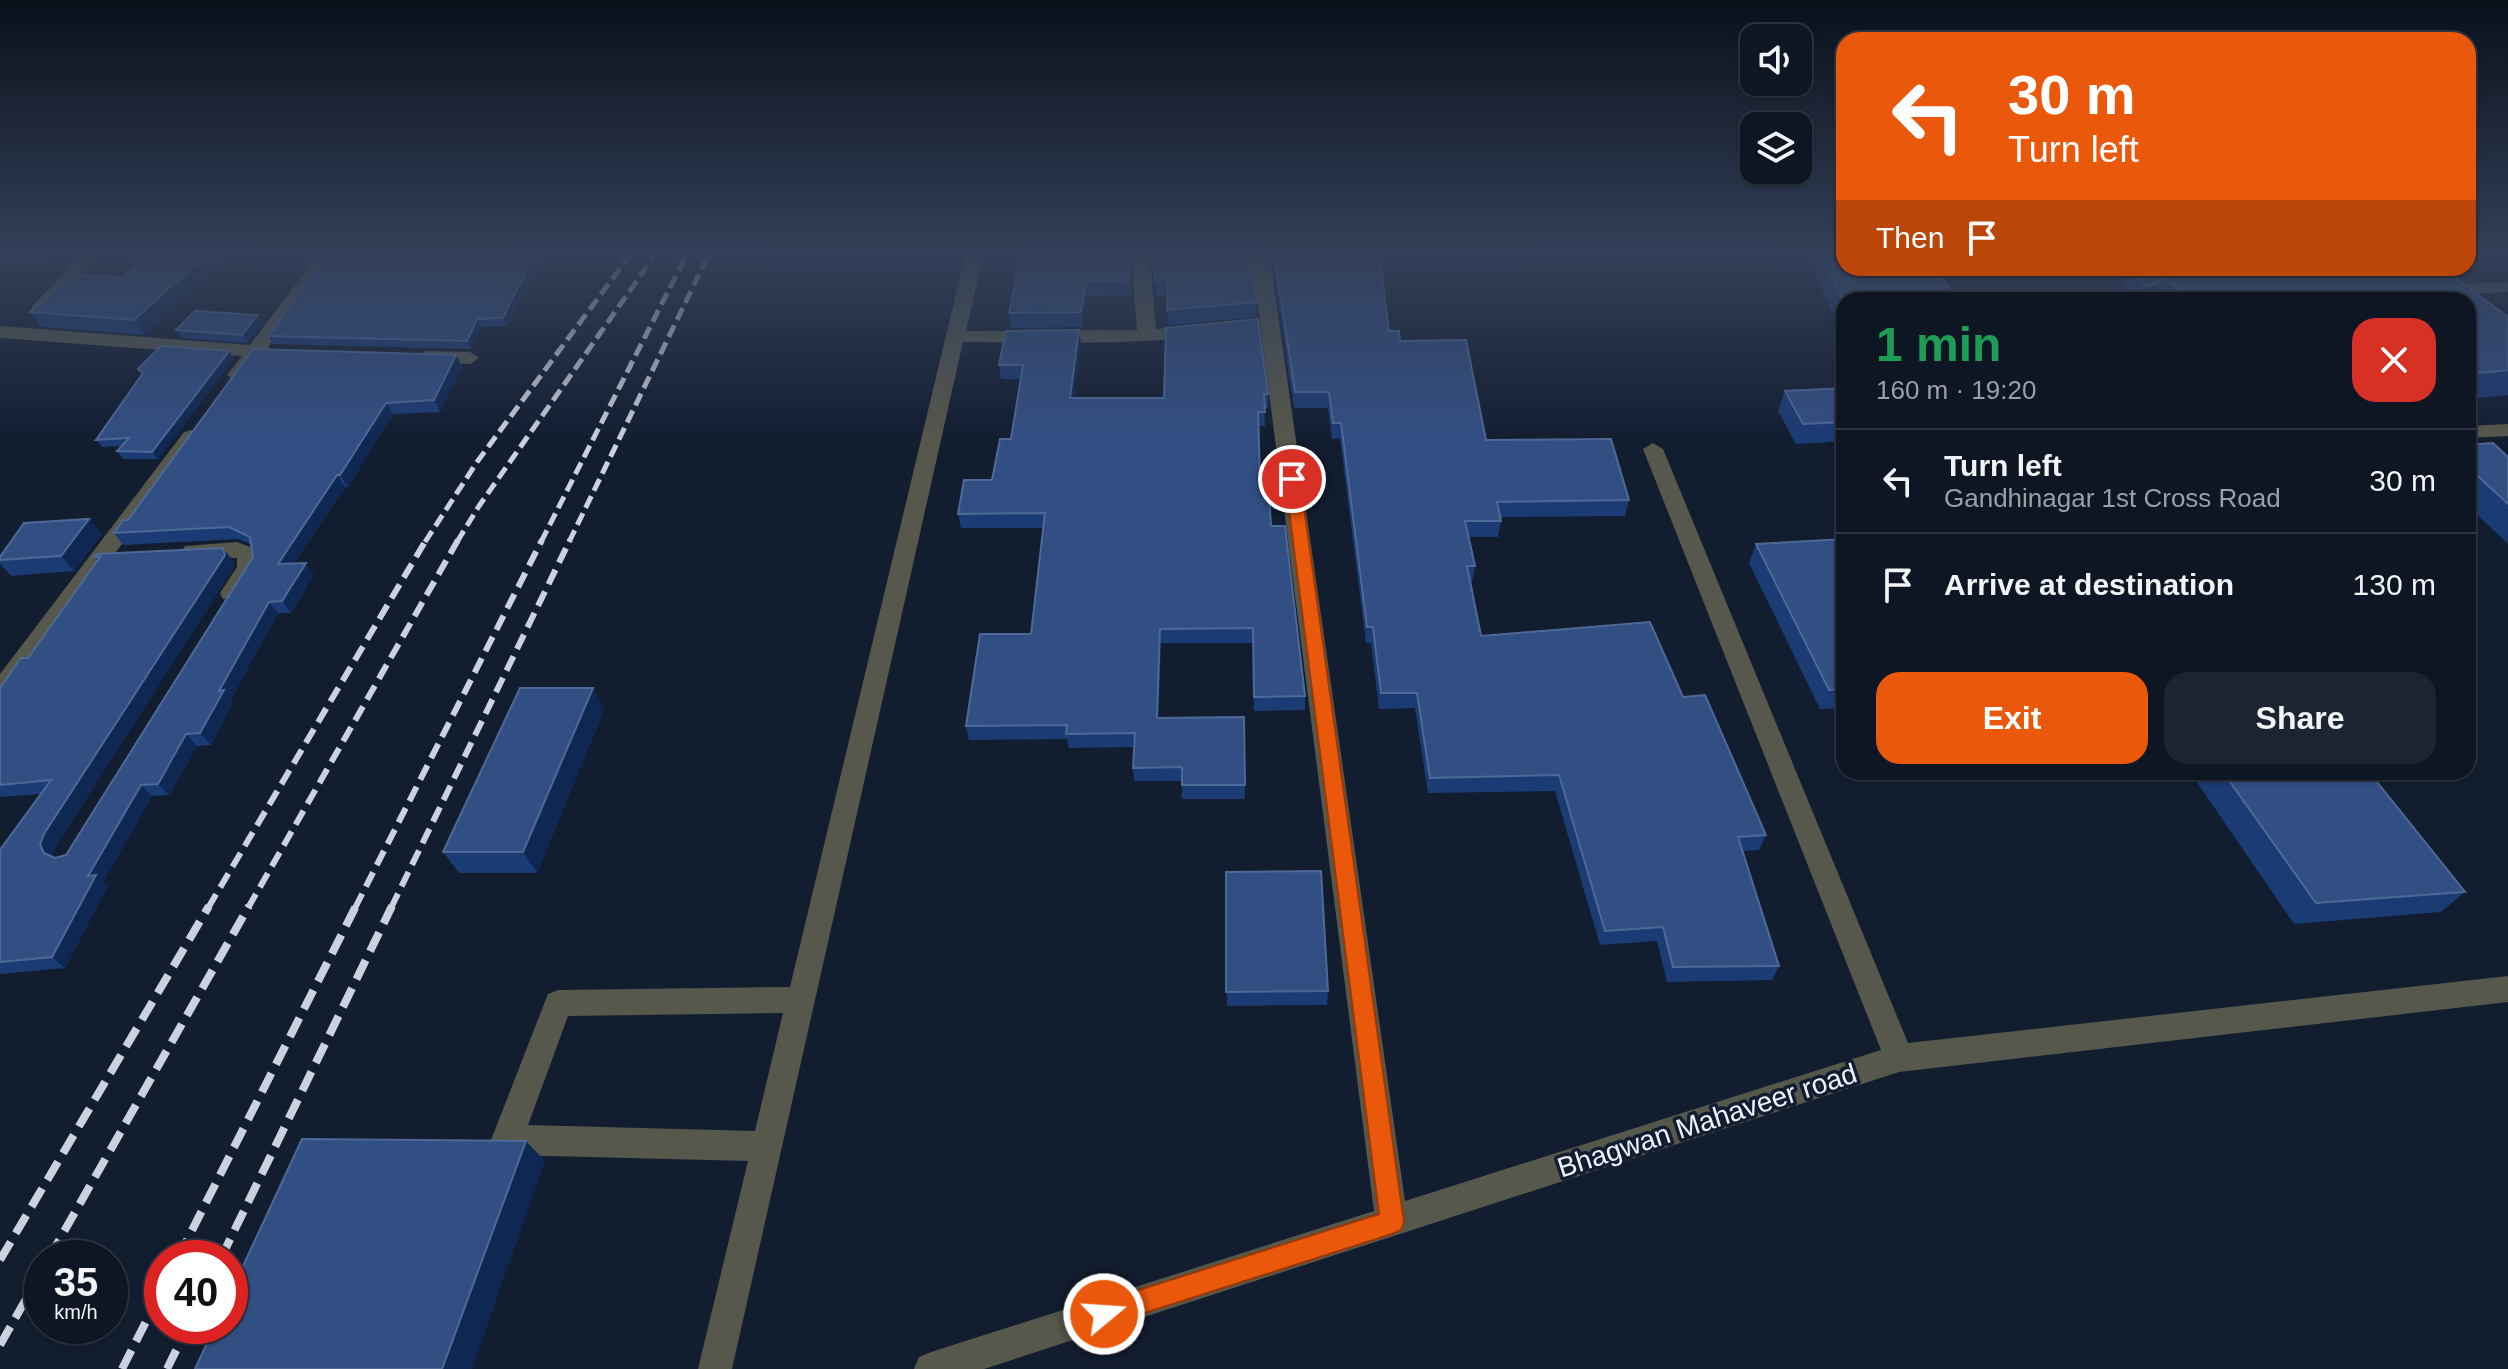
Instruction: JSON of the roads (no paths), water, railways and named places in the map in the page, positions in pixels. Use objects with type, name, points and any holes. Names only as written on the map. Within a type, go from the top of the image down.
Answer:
[{"type":"street","points":[[8,332],[25,316]]},
{"type":"street","points":[[227,388],[282,316]]},
{"type":"street","points":[[715,1369],[959,316]]},
{"type":"street","points":[[1145,316],[1147,335]]},
{"type":"street","points":[[1264,316],[1392,1222]]},
{"type":"street","points":[[954,337],[1147,335],[1209,330]]},
{"type":"street","points":[[8,332],[286,353]]},
{"type":"street","points":[[409,356],[470,358]]},
{"type":"street","points":[[0,692],[200,424]]},
{"type":"street","points":[[2476,432],[2508,430]]},
{"type":"street","points":[[1653,449],[1899,1058]]},
{"type":"street","points":[[176,552],[237,549],[248,554],[248,567],[215,619]]},
{"type":"street","points":[[99,556],[129,554]]},
{"type":"street","name":"Bhagwan Mahaveer road","points":[[931,1369],[1899,1058],[2508,989]]},
{"type":"street","points":[[767,1146],[507,1140],[558,1003],[801,1000]]},
{"type":"railway","points":[[425,542],[477,462],[585,316]]},
{"type":"railway","points":[[457,542],[612,316]]},
{"type":"railway","points":[[541,542],[656,316]]},
{"type":"railway","points":[[569,542],[679,316]]},
{"type":"railway","points":[[208,908],[426,540]]},
{"type":"railway","points":[[248,908],[458,540]]},
{"type":"railway","points":[[355,908],[542,540]]},
{"type":"railway","points":[[391,908],[570,540]]},
{"type":"railway","points":[[0,1260],[209,906]]},
{"type":"railway","points":[[59,1240],[249,906]]},
{"type":"railway","points":[[187,1240],[356,906]]},
{"type":"railway","points":[[230,1240],[392,906]]},
{"type":"railway","points":[[0,1345],[24,1303]]},
{"type":"railway","points":[[122,1369],[144,1326]]},
{"type":"railway","points":[[167,1369],[179,1344]]}]
